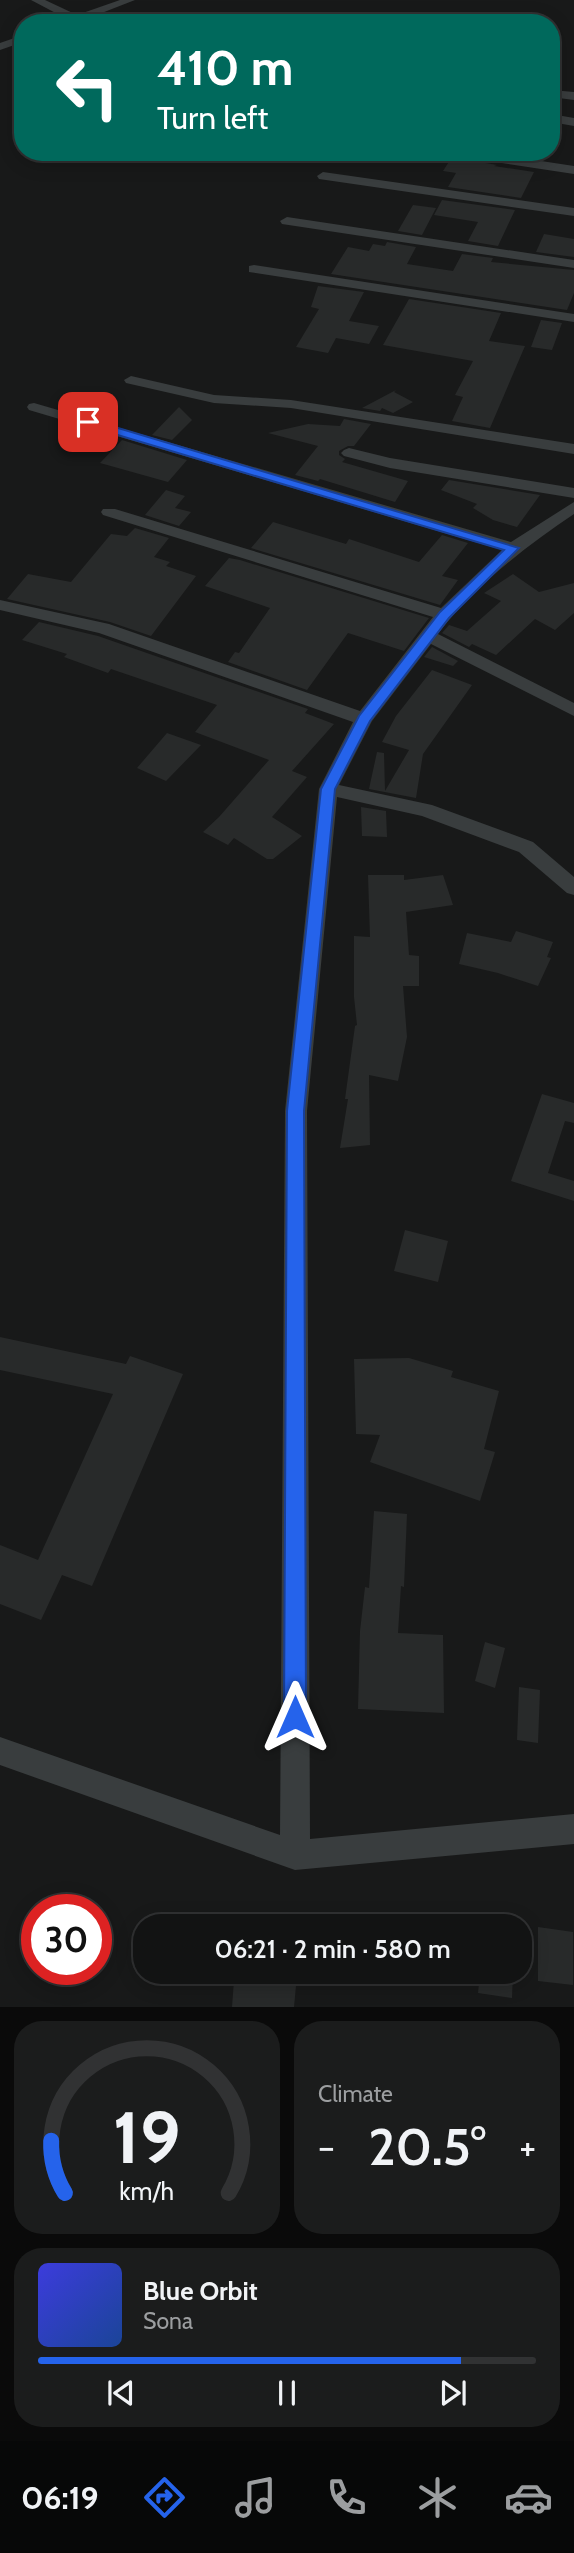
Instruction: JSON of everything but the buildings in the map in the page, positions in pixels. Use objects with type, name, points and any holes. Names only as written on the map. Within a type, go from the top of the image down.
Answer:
[{"type":"street","points":[[36,0],[59,14]]},
{"type":"street","points":[[91,14],[130,0]]},
{"type":"street","points":[[515,161],[574,170]]},
{"type":"street","points":[[323,176],[574,212]]},
{"type":"street","points":[[287,221],[574,264]]},
{"type":"street","points":[[254,269],[574,318]]},
{"type":"street","points":[[131,380],[214,399],[291,404],[574,449]]},
{"type":"street","points":[[34,407],[513,548]]},
{"type":"street","points":[[349,453],[390,463],[574,493]]},
{"type":"street","points":[[295,1855],[296,1111],[328,789],[364,719],[444,615],[513,548],[574,507]]},
{"type":"street","points":[[108,512],[444,615]]},
{"type":"street","points":[[0,605],[103,628],[364,719]]},
{"type":"street","points":[[428,636],[574,710]]},
{"type":"street","points":[[328,789],[425,810],[526,848],[574,888]]},
{"type":"street","points":[[0,1751],[295,1855],[574,1829]]},
{"type":"route","points":[[88,422],[513,548],[444,615],[364,719],[328,789],[296,1111],[295,1717]]}]
